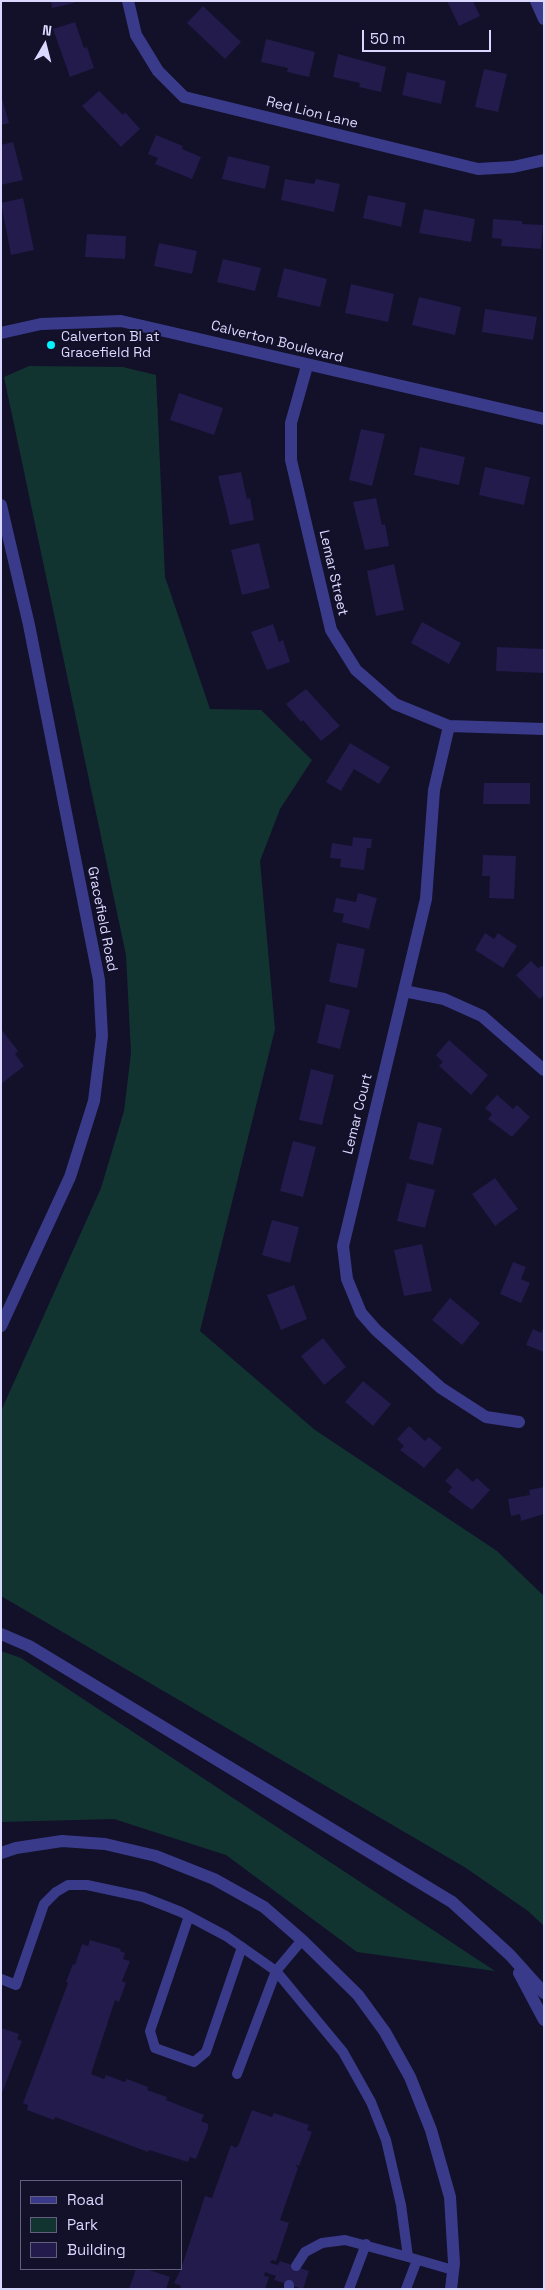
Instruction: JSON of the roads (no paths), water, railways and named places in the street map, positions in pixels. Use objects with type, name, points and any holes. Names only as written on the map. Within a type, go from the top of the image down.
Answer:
[{"type":"street","name":"Red Lion Lane","points":[[128,1],[136,35],[158,71],[184,97],[478,169],[513,167],[544,160]]},
{"type":"street","points":[[536,1],[544,18]]},
{"type":"street","name":"Calverton Boulevard","points":[[1,332],[41,324],[121,321],[307,366],[544,419]]},
{"type":"street","name":"Lemar Street","points":[[307,366],[291,423],[291,460],[331,630],[356,670],[395,704],[448,726],[544,729]]},
{"type":"street","name":"Gracefield Road","points":[[1,505],[31,634],[99,980],[102,1036],[94,1101],[70,1177],[1,1326]]},
{"type":"street","name":"Lemar Court","points":[[448,726],[434,790],[426,899],[345,1231],[343,1246],[347,1279],[361,1313],[376,1330],[441,1388],[486,1417],[519,1422]]},
{"type":"street","points":[[404,991],[444,999],[482,1016],[544,1070]]},
{"type":"street","points":[[1,1634],[29,1646],[452,1902],[510,1955],[544,1993]]},
{"type":"street","points":[[1,1853],[16,1848],[62,1841],[105,1844],[156,1856],[214,1878],[264,1907],[302,1940],[358,1994],[385,2032],[410,2077],[431,2130],[450,2197],[453,2270],[451,2289]]},
{"type":"street","points":[[510,1955],[544,2020]]},
{"type":"lane","points":[[1,1979],[16,1985],[44,1904],[56,1892],[68,1885],[108,1888],[143,1898],[189,1916],[226,1936],[276,1971],[343,2052],[371,2102],[386,2140],[413,2258],[406,2289]]},
{"type":"lane","points":[[189,1916],[150,2031],[155,2048],[194,2062],[206,2052],[242,1947]]},
{"type":"lane","points":[[237,2074],[276,1971],[302,1940]]},
{"type":"lane","points":[[296,2266],[305,2252],[322,2243],[345,2240],[366,2244],[453,2270]]},
{"type":"lane","points":[[349,2289],[366,2244]]},
{"type":"place","name":"Calverton Bl at Gracefield Rd","points":[[51,345]]}]
